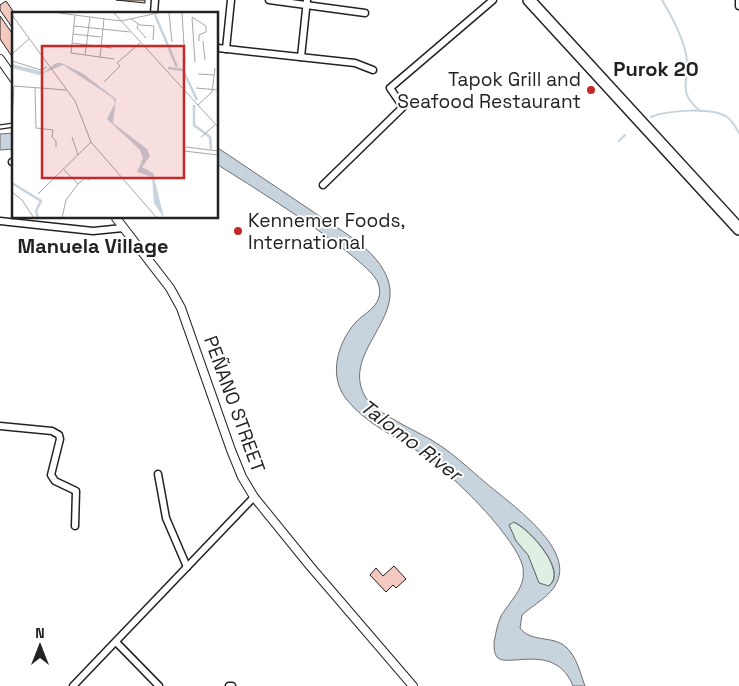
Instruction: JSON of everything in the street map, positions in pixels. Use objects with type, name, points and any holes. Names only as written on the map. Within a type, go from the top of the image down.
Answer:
[{"type":"highway","points":[[529,0],[739,229]]},
{"type":"street","points":[[226,49],[231,0]]},
{"type":"street","points":[[269,0],[307,2],[365,13]]},
{"type":"street","points":[[323,185],[403,107],[390,88],[493,0]]},
{"type":"street","points":[[739,0],[739,6]]},
{"type":"street","points":[[301,57],[307,2]]},
{"type":"street","points":[[219,48],[355,63],[373,70]]},
{"type":"street","points":[[0,59],[12,76]]},
{"type":"street","name":"PEÑANO STREET","points":[[117,219],[170,288],[181,308],[231,450],[242,477],[254,497],[412,686]]},
{"type":"street","points":[[0,221],[93,231],[124,228]]},
{"type":"street","points":[[0,426],[52,431],[58,435],[60,439],[51,475],[55,480],[76,491],[75,526]]},
{"type":"street","points":[[158,474],[166,518],[187,567]]},
{"type":"street","points":[[73,686],[254,497]]},
{"type":"street","points":[[116,642],[159,686]]},
{"type":"green space","points":[[513,522],[537,541],[544,551],[554,571],[553,580],[548,586],[539,583],[528,555],[516,541],[509,525]]},
{"type":"water","points":[[12,133],[12,149],[0,150],[0,134]]},
{"type":"water","name":"Talomo River","points":[[219,149],[353,238],[380,265],[386,275],[390,291],[388,307],[366,351],[361,366],[360,382],[366,398],[387,416],[433,441],[454,456],[523,513],[548,540],[556,554],[560,568],[557,582],[546,596],[522,615],[520,628],[530,636],[555,641],[566,647],[576,660],[585,686],[573,686],[565,672],[555,664],[544,660],[502,660],[497,657],[494,642],[498,623],[522,584],[523,569],[521,561],[514,548],[492,519],[450,476],[425,456],[364,417],[347,400],[341,391],[338,381],[337,361],[343,341],[349,331],[377,302],[380,292],[378,283],[370,272],[353,257],[278,203],[219,166]],"holes":[[[514,522],[529,533],[551,561],[554,579],[549,586],[539,583],[528,555],[516,541],[509,525]]]},
{"type":"building","points":[[116,0],[145,0],[145,3]]},
{"type":"building","points":[[6,1],[14,12],[12,12],[12,27],[0,10],[0,5]]},
{"type":"building","points":[[0,16],[12,33],[12,57],[0,39]]},
{"type":"building","points":[[394,566],[406,579],[396,588],[393,585],[386,592],[370,575],[376,568],[383,576]]},
{"type":"waterway","points":[[662,0],[676,26],[686,54],[686,90],[688,97],[700,111]]},
{"type":"waterway","points":[[651,117],[678,111],[711,112],[727,117],[739,133]]},
{"type":"waterway","points":[[619,141],[625,135]]},
{"type":"place","name":"Tapok Grill and Seafood Restaurant","points":[[591,90]]},
{"type":"place","name":"Kennemer Foods, International","points":[[238,231]]},
{"type":"district","name":"Purok 20","points":[[656,69]]},
{"type":"district","name":"Manuela Village","points":[[93,246]]}]
